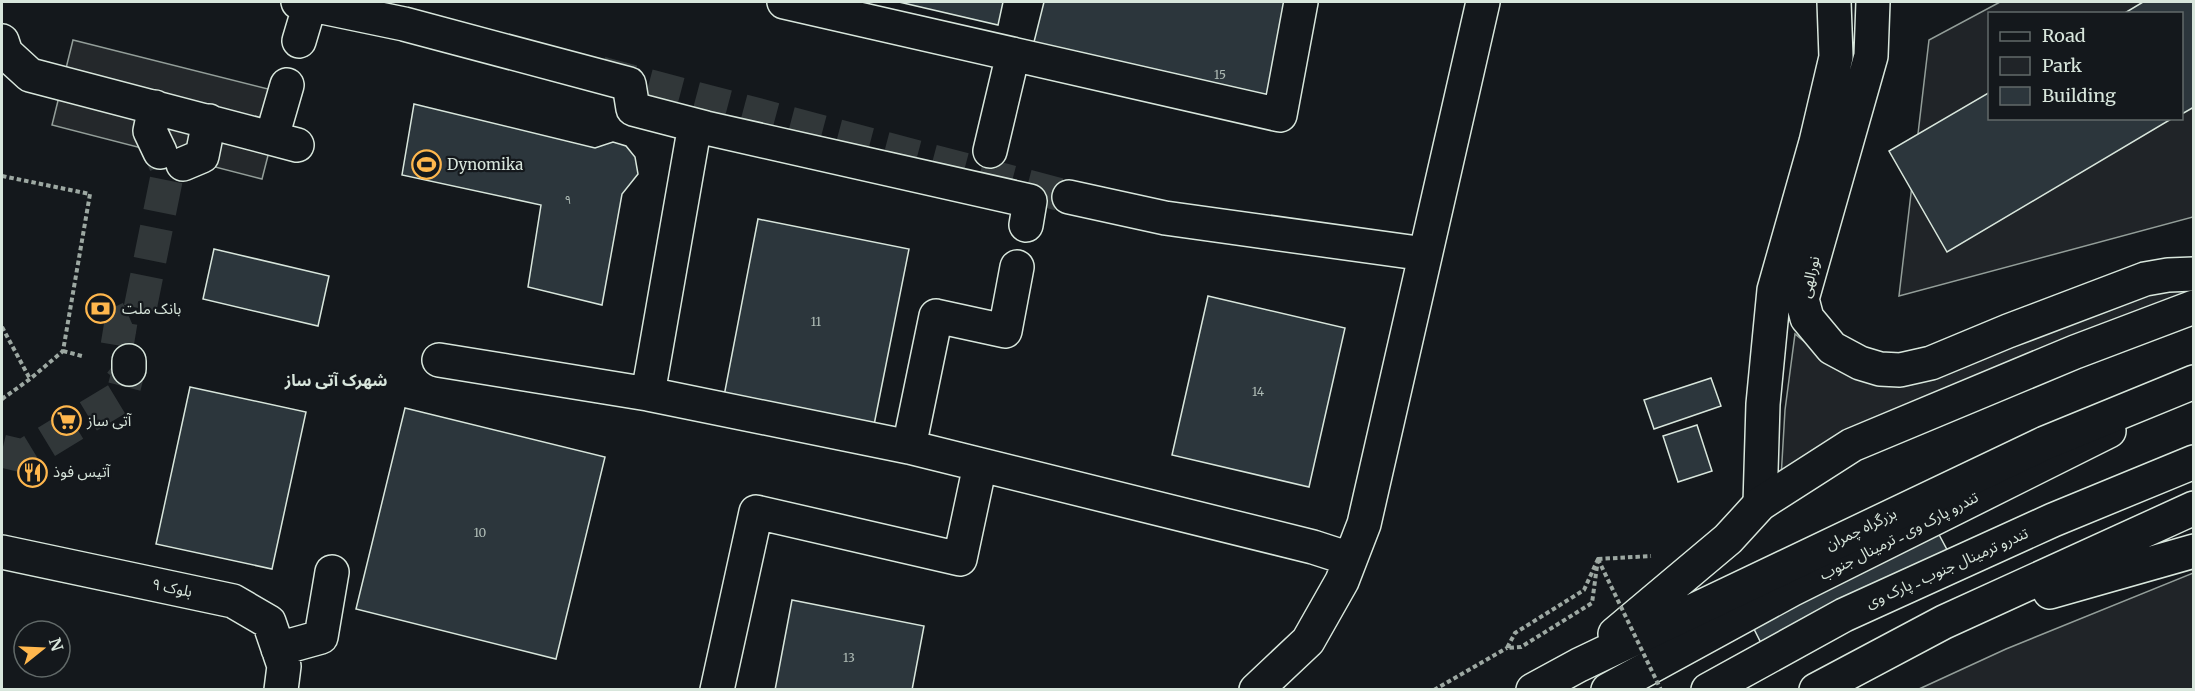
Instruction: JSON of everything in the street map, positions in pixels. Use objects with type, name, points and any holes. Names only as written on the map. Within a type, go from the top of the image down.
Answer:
[{"type":"main road","points":[[784,2],[1280,114],[1301,2]]},
{"type":"main road","points":[[1256,690],[1308,641],[1342,581],[1364,524],[1483,2]]},
{"type":"main road","name":"نورالهی","points":[[1760,504],[1763,404],[1774,290],[1816,142],[1836,57],[1834,2]]},
{"type":"main road","name":"نورالهی","points":[[1873,2],[1872,56],[1802,298],[1807,318],[1832,348],[1860,363],[1880,369],[1900,370],[1931,363],[2145,279],[2193,274]]},
{"type":"main road","points":[[300,41],[304,3],[404,24],[629,84],[633,110],[1030,201],[1026,225]]},
{"type":"main road","points":[[2,41],[6,53],[30,75],[285,141],[286,85]]},
{"type":"main road","points":[[990,151],[1013,54]]},
{"type":"main road","points":[[154,107],[150,131],[172,158],[202,156],[209,121]]},
{"type":"main road","points":[[648,394],[693,136]]},
{"type":"main road","points":[[1068,197],[1165,218],[1425,254]]},
{"type":"main road","points":[[909,447],[936,316],[1005,331],[1017,267]]},
{"type":"main road","points":[[1578,665],[1728,538],[1760,504],[1852,446],[2075,352],[2193,307]]},
{"type":"main road","points":[[439,360],[648,394],[909,447],[1313,547],[1350,559]]},
{"type":"main road","name":"بزرگراه چمران","points":[[1533,690],[1578,665],[2045,442],[2193,382]]},
{"type":"main road","name":"تندرو پارک وی ـ ترمینال جنوب","points":[[1608,690],[1791,590],[2193,389]]},
{"type":"main road","name":"تندرو ترمینال جنوب ـ پارک وی","points":[[1707,690],[1844,615],[2053,520],[2193,462]]},
{"type":"main road","points":[[717,690],[756,512],[960,559],[980,465]]},
{"type":"main road","points":[[1816,690],[1944,622],[2193,508]]},
{"type":"main road","points":[[1944,622],[2193,551]]},
{"type":"main road","name":"بلوک ۹","points":[[2,552],[233,601],[268,622],[284,666],[281,690]]},
{"type":"main road","points":[[278,649],[321,637],[332,572]]},
{"type":"path","points":[[2,176],[90,194],[63,351],[2,399]]},
{"type":"path","points":[[2,327],[30,379]]},
{"type":"path","points":[[63,351],[82,356]]},
{"type":"path","points":[[1598,559],[1654,556]]},
{"type":"path","points":[[1507,648],[1515,633],[1584,590],[1598,559]]},
{"type":"path","points":[[1434,690],[1507,648],[1521,647],[1592,603],[1598,559]]},
{"type":"path","points":[[1598,559],[1661,690]]},
{"type":"green space","points":[[2000,2],[2193,2],[2193,217],[1899,296],[1929,40]]},
{"type":"green space","points":[[2193,284],[2193,297],[1781,478],[1785,410],[1795,334],[1834,366],[1853,375],[2133,296]]},
{"type":"green space","points":[[2193,573],[2193,689],[1919,689],[2006,649]]},
{"type":"shaded area","points":[[73,40],[284,93],[262,179],[52,125]]},
{"type":"building","points":[[899,2],[1003,2],[998,25]]},
{"type":"building","points":[[1044,2],[1302,2],[1278,104],[1033,46]]},
{"type":"building","points":[[2143,2],[2194,2],[2194,107],[2183,113],[2183,12],[2126,12]]},
{"type":"building","points":[[1988,93],[1988,120],[2170,120],[1947,252],[1889,151]]},
{"type":"building","points":[[414,104],[595,148],[613,142],[626,146],[635,157],[638,174],[622,194],[602,305],[528,287],[541,205],[402,175]]},
{"type":"building","points":[[758,219],[909,249],[874,425],[724,396]]},
{"type":"building","points":[[214,249],[329,276],[318,326],[203,299]]},
{"type":"building","points":[[1208,296],[1345,328],[1309,487],[1172,455]]},
{"type":"building","points":[[1711,378],[1721,406],[1654,429],[1644,400]]},
{"type":"building","points":[[190,387],[306,412],[272,569],[156,544]]},
{"type":"building","points":[[405,408],[605,457],[556,659],[356,609]]},
{"type":"building","points":[[1697,425],[1712,471],[1678,482],[1663,436]]},
{"type":"building","points":[[1936,529],[1952,559],[1764,649],[1751,623]]},
{"type":"building","points":[[792,600],[924,626],[912,690],[775,690]]},
{"type":"tunnel","points":[[601,73],[1069,197]]},
{"type":"tunnel","points":[[2,451],[23,456],[122,396],[129,369],[115,358],[121,322],[139,314],[168,171],[160,152]]},
{"type":"place","name":"Dynomika","points":[[426,165]]},
{"type":"place","name":"بانک ملت","points":[[101,309]]},
{"type":"place","name":"آتی ساز","points":[[66,421]]},
{"type":"place","name":"آتیس فوذ","points":[[32,472]]},
{"type":"district","name":"شهرک آتی ساز","points":[[336,380]]}]
